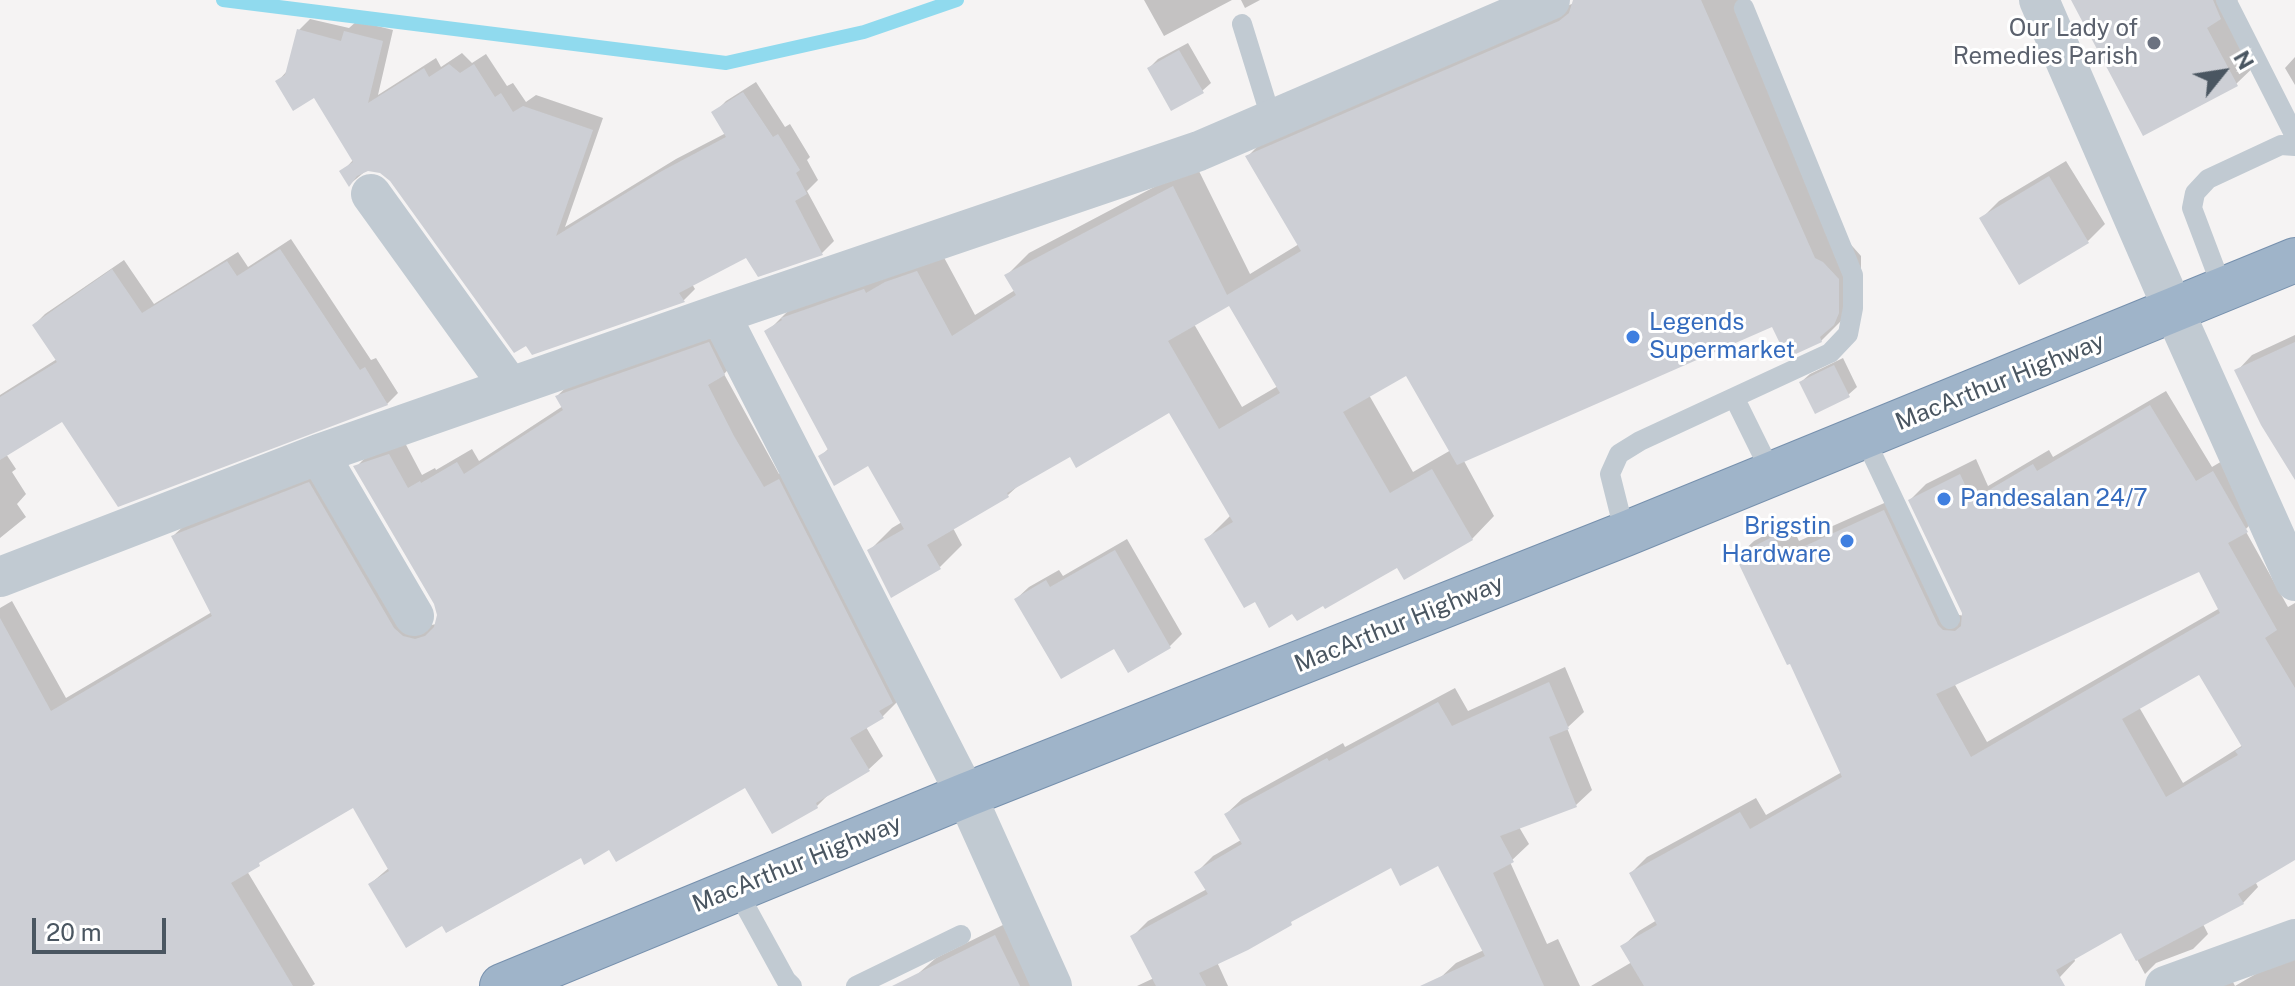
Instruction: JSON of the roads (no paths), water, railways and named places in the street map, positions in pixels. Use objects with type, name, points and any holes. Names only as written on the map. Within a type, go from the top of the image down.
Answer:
[{"type":"highway","name":"MacArthur Highway","points":[[502,986],[966,795],[1625,534],[2295,260]]},
{"type":"street","points":[[0,577],[319,454],[1199,151],[1550,0]]},
{"type":"street","points":[[2039,0],[2295,581]]},
{"type":"street","points":[[371,194],[510,387]]},
{"type":"street","points":[[720,314],[966,795],[1052,986]]},
{"type":"street","points":[[319,454],[414,616]]},
{"type":"street","points":[[2165,986],[2295,939]]},
{"type":"lane","points":[[2226,0],[2295,136]]},
{"type":"lane","points":[[1625,534],[1610,474],[1619,454],[1640,441],[1830,353],[1848,334],[1853,308],[1853,275],[1744,8]]},
{"type":"lane","points":[[1242,24],[1272,121]]},
{"type":"lane","points":[[2223,290],[2192,208],[2195,193],[2208,179],[2281,145],[2295,146]]},
{"type":"lane","points":[[1735,399],[1772,474]]},
{"type":"lane","points":[[1864,437],[1950,619]]},
{"type":"lane","points":[[736,889],[792,986]]},
{"type":"lane","points":[[856,986],[961,935]]},
{"type":"waterway","points":[[223,0],[726,63],[864,32],[957,0]]},
{"type":"place","name":"Our Lady of Remedies Parish","points":[[2154,43]]},
{"type":"place","name":"Legends Supermarket","points":[[1633,337]]},
{"type":"place","name":"Pandesalan 24/7","points":[[1944,499]]},
{"type":"place","name":"Brigstin Hardware","points":[[1847,541]]}]
